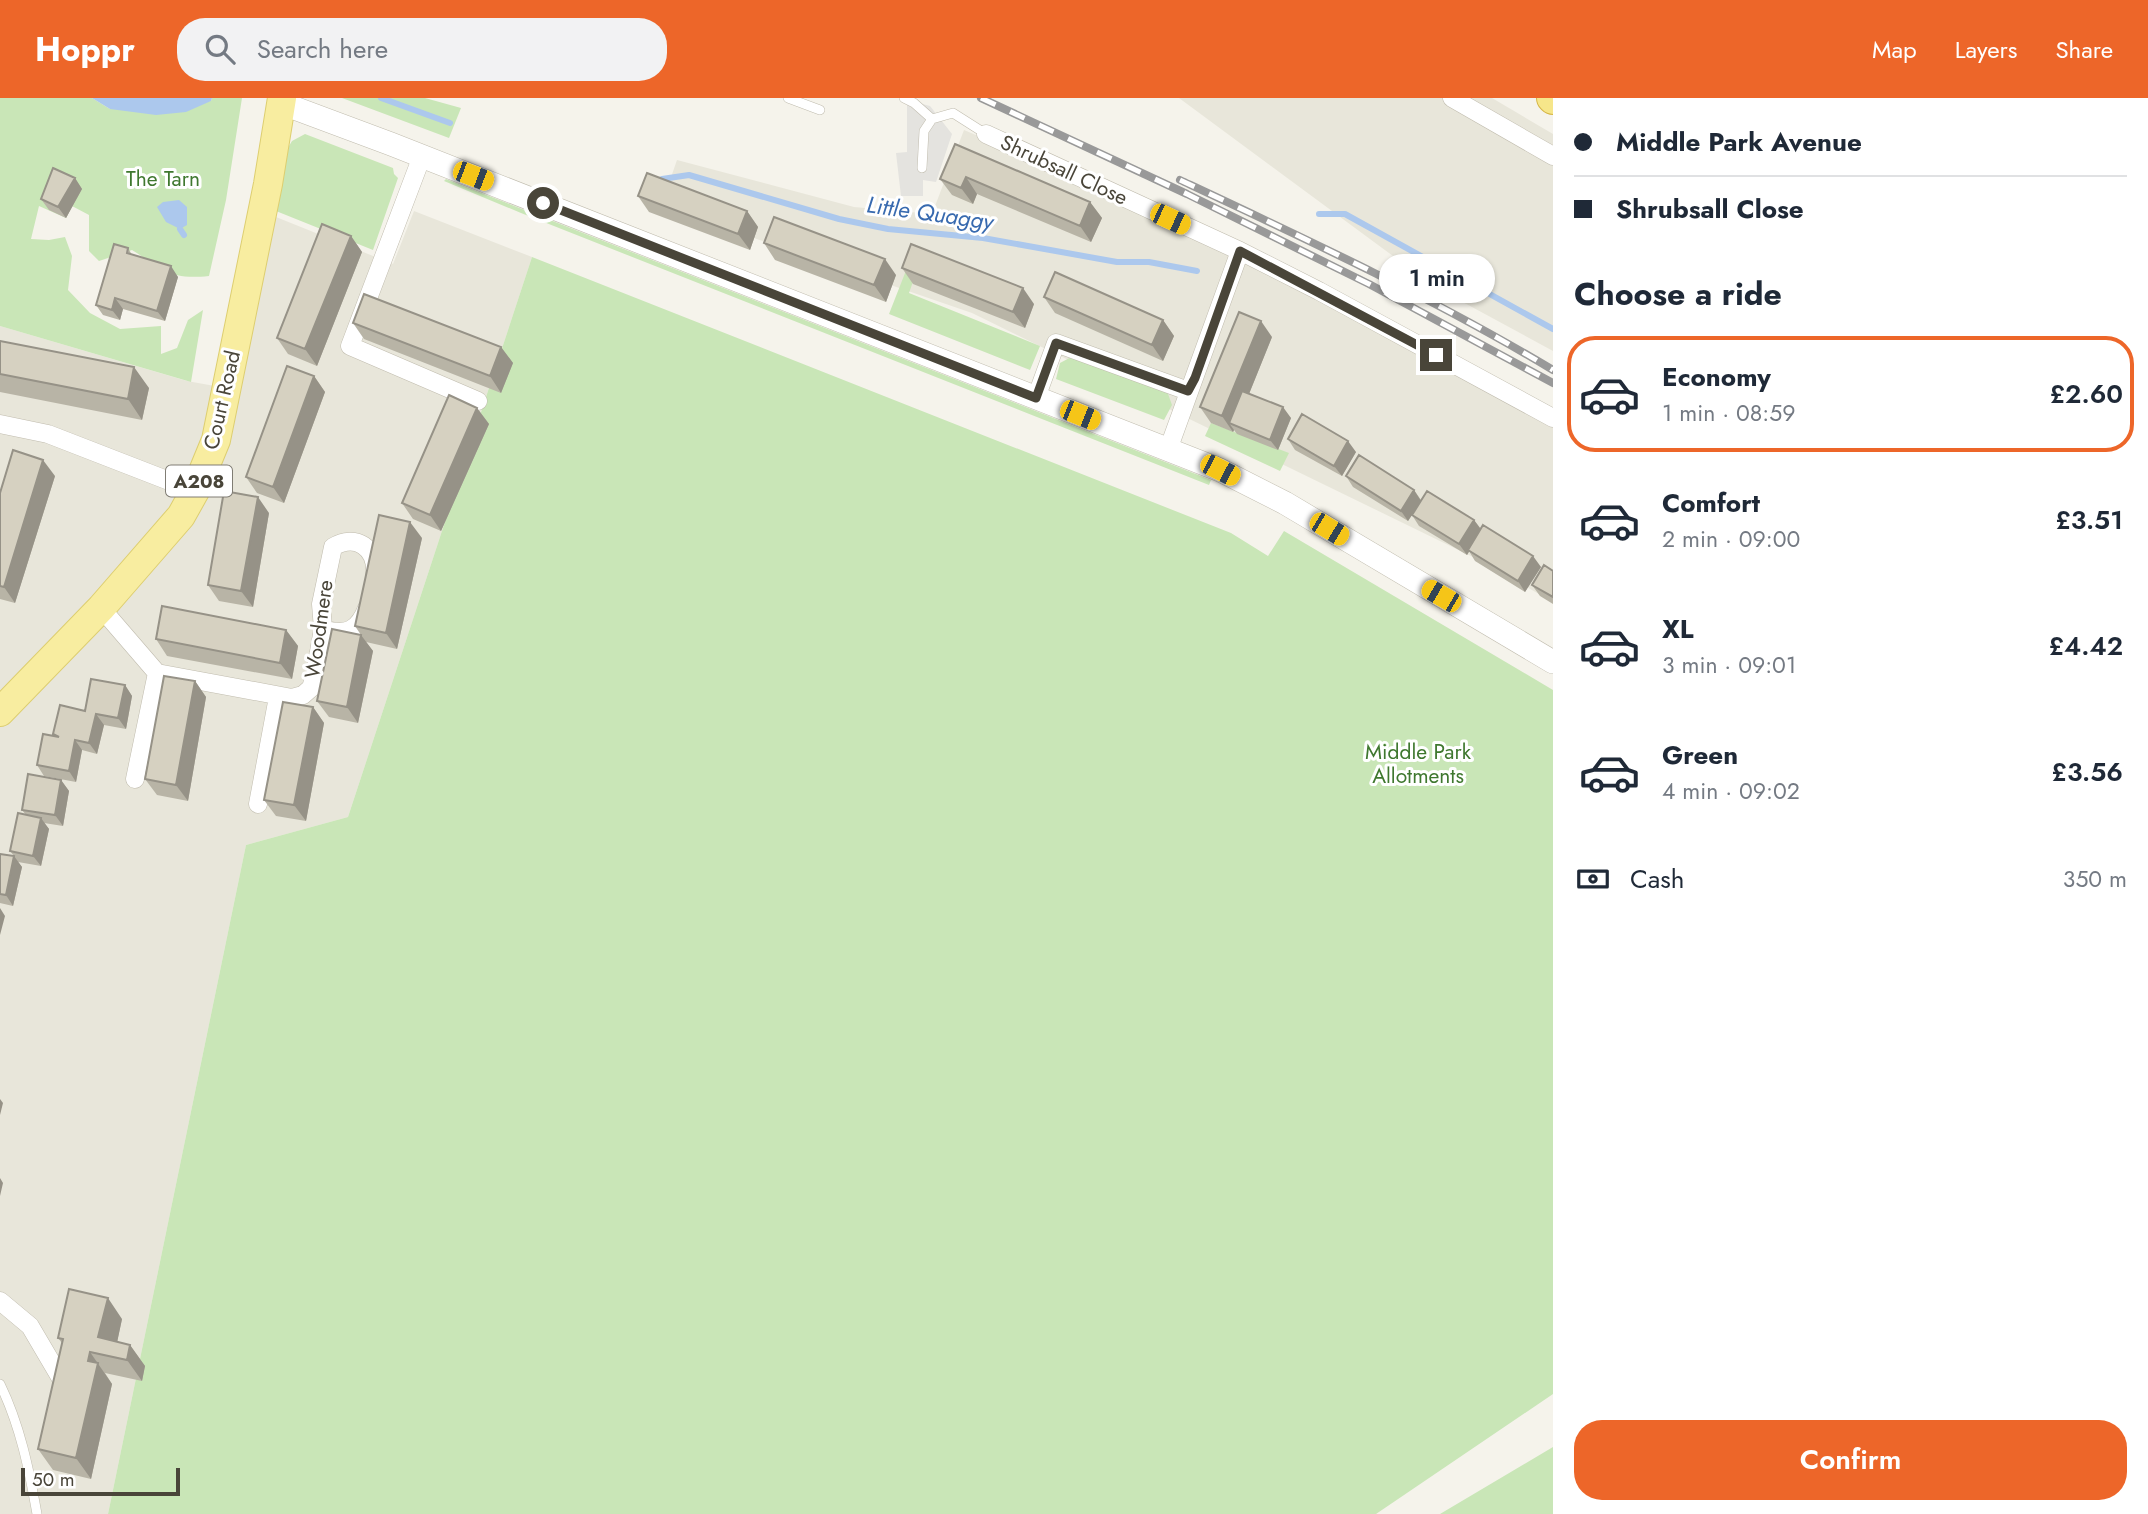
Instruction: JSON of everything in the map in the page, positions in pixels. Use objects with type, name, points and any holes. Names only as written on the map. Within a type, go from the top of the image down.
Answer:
[{"type":"main road","name":"Court Road","points":[[1,709],[101,608],[181,516],[195,491],[216,440],[268,184],[281,101]]},
{"type":"street","points":[[1452,98],[1553,156]]},
{"type":"street","points":[[281,101],[1220,470],[1285,503],[1553,662]]},
{"type":"street","name":"Shrubsall Close","points":[[985,134],[1240,251],[1553,418]]},
{"type":"street","points":[[422,156],[350,345],[478,401]]},
{"type":"street","points":[[1168,450],[1240,251]]},
{"type":"street","points":[[1036,398],[1056,343],[1188,391]]},
{"type":"street","points":[[0,424],[48,434],[195,491]]},
{"type":"street","name":"Woodmere","points":[[157,673],[278,697],[303,695],[311,688],[323,629],[321,604],[333,547],[343,541],[353,541],[369,550],[374,559],[374,582],[369,604],[359,624],[340,634],[323,629]]},
{"type":"street","points":[[101,608],[157,673],[135,779]]},
{"type":"street","name":"Woodmere","points":[[258,804],[278,697]]},
{"type":"street","points":[[0,1301],[30,1326],[60,1377]]},
{"type":"lane","points":[[788,98],[820,110]]},
{"type":"lane","points":[[904,98],[932,119]]},
{"type":"lane","points":[[922,168],[925,131],[932,119],[953,113],[985,134]]},
{"type":"lane","points":[[0,1384],[11,1406],[22,1441],[37,1514]]},
{"type":"shaded area","points":[[1179,98],[1492,98],[1553,134],[1553,351],[1435,287]]},
{"type":"shaded area","points":[[907,100],[930,106],[952,134],[936,182],[923,180],[923,196],[901,196],[896,153],[907,152]]},
{"type":"shaded area","points":[[964,130],[1261,255],[1553,424],[1553,602],[1481,561],[972,313],[661,206],[677,160],[854,207],[932,214]]},
{"type":"shaded area","points":[[414,211],[532,257],[348,817],[246,845],[108,1514],[0,1514],[0,326],[187,381],[237,390],[276,217],[393,264]]},
{"type":"green space","name":"The Tarn","points":[[0,98],[92,98],[110,109],[211,101],[212,98],[242,98],[226,200],[209,276],[175,275],[132,250],[99,261],[89,251],[89,215],[72,206],[66,218],[39,206],[31,239],[65,237],[72,256],[68,290],[90,313],[120,329],[161,326],[161,354],[177,348],[188,320],[203,310],[191,382],[0,326]]},
{"type":"green space","points":[[342,98],[425,98],[461,108],[449,138]]},
{"type":"green space","points":[[305,134],[393,168],[398,178],[373,250],[276,211],[289,146],[292,141]]},
{"type":"green space","points":[[446,179],[1211,480],[1209,485],[521,213],[444,181]]},
{"type":"green space","name":"Middle Park Allotments","points":[[532,257],[1231,533],[1268,556],[1284,531],[1553,690],[1553,1394],[1376,1514],[108,1514],[246,845],[348,817]]},
{"type":"green space","points":[[907,268],[917,270],[909,293],[1040,346],[1030,370],[889,314]]},
{"type":"green space","points":[[1075,355],[1167,391],[1172,405],[1164,420],[1056,379],[1060,363]]},
{"type":"green space","points":[[1211,423],[1289,453],[1280,471],[1205,436]]},
{"type":"green space","points":[[1553,1447],[1553,1514],[1440,1514]]},
{"type":"water","name":"The Tarn","points":[[92,98],[212,98],[211,101],[186,112],[156,115],[110,109]]},
{"type":"water","points":[[179,200],[187,207],[187,225],[180,229],[166,222],[157,207],[163,202]]},
{"type":"building","points":[[955,144],[1090,202],[1080,226],[966,177],[961,188],[940,179]]},
{"type":"building","points":[[53,168],[75,178],[58,207],[41,199]]},
{"type":"building","points":[[647,173],[747,211],[738,234],[638,196]]},
{"type":"building","points":[[774,217],[885,259],[874,285],[764,243]]},
{"type":"building","points":[[322,224],[351,236],[305,349],[277,338]]},
{"type":"building","points":[[114,244],[128,248],[127,253],[171,266],[157,311],[115,298],[112,310],[96,305]]},
{"type":"building","points":[[911,244],[1023,288],[1013,312],[902,268]]},
{"type":"building","points":[[1055,272],[1163,320],[1152,345],[1044,297]]},
{"type":"building","points":[[364,294],[501,347],[490,376],[353,323]]},
{"type":"building","points":[[1239,312],[1261,321],[1222,416],[1200,407]]},
{"type":"building","points":[[0,341],[134,367],[128,399],[0,374]]},
{"type":"building","points":[[287,366],[314,376],[273,487],[246,477]]},
{"type":"building","points":[[1242,391],[1283,407],[1270,440],[1229,423]]},
{"type":"building","points":[[449,395],[477,408],[430,515],[402,503]]},
{"type":"building","points":[[1302,414],[1348,441],[1334,466],[1288,439]]},
{"type":"building","points":[[13,450],[43,460],[4,587],[0,586],[0,493]]},
{"type":"building","points":[[1359,455],[1414,490],[1401,511],[1346,476]]},
{"type":"building","points":[[224,491],[258,497],[241,591],[208,585]]},
{"type":"building","points":[[1427,491],[1474,520],[1459,544],[1412,515]]},
{"type":"building","points":[[379,515],[410,522],[386,633],[355,626]]},
{"type":"building","points":[[1483,525],[1533,556],[1518,581],[1468,550]]},
{"type":"building","points":[[1544,565],[1553,571],[1553,597],[1532,585]]},
{"type":"building","points":[[162,606],[286,630],[280,663],[156,639]]},
{"type":"building","points":[[332,629],[361,635],[347,707],[317,701]]},
{"type":"building","points":[[164,676],[195,681],[176,785],[145,779]]},
{"type":"building","points":[[91,679],[125,685],[118,718],[96,714],[89,743],[75,740],[69,771],[37,765],[43,734],[59,737],[53,734],[60,705],[85,711]]},
{"type":"building","points":[[283,702],[313,707],[294,805],[264,800]]},
{"type":"building","points":[[28,774],[61,780],[55,815],[22,810]]},
{"type":"building","points":[[18,813],[41,818],[33,856],[10,851]]},
{"type":"building","points":[[0,854],[14,856],[6,895],[0,894]]},
{"type":"building","points":[[69,1289],[108,1298],[98,1337],[130,1345],[127,1360],[90,1352],[88,1361],[98,1363],[76,1458],[38,1449],[63,1339],[58,1338]]},
{"type":"waterway","name":"Little Quaggy","points":[[381,98],[450,123]]},
{"type":"waterway","name":"Little Quaggy","points":[[662,179],[689,175],[839,219],[888,229],[983,238],[1117,262],[1149,262],[1197,271]]},
{"type":"waterway","name":"Little Quaggy","points":[[1319,214],[1345,214],[1553,329]]},
{"type":"waterway","points":[[180,229],[184,235]]},
{"type":"railway","points":[[981,98],[1187,194],[1369,284],[1553,383]]},
{"type":"railway","points":[[1180,180],[1415,294],[1553,370]]},
{"type":"route","points":[[543,203],[1036,398],[1056,343],[1188,391],[1240,251],[1436,355]]}]
